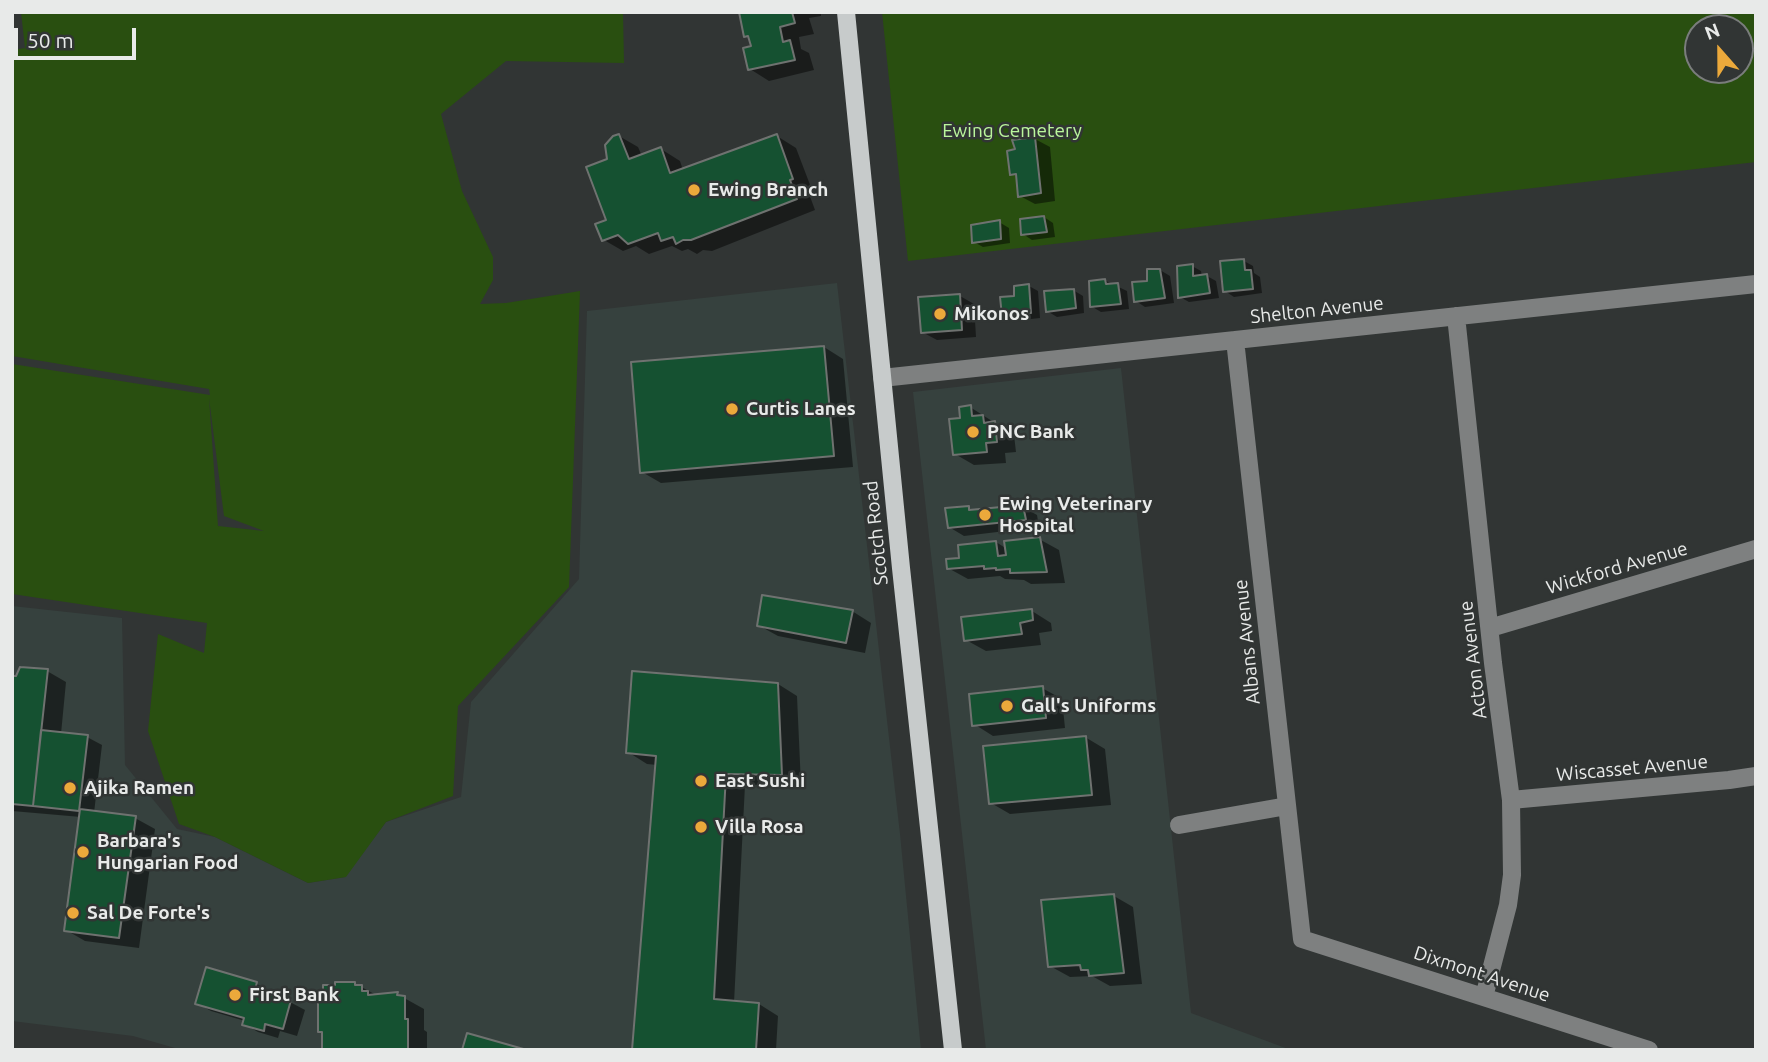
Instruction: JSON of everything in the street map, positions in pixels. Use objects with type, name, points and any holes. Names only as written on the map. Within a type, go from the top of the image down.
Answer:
[{"type":"main road","name":"Scotch Road","points":[[846,12],[953,1050]]},
{"type":"street","name":"Shelton Avenue","points":[[882,378],[1756,284]]},
{"type":"street","name":"Acton Avenue","points":[[1456,316],[1511,800],[1512,875],[1508,905],[1485,997]]},
{"type":"street","name":"Albans Avenue","points":[[1235,340],[1302,939]]},
{"type":"street","name":"Wickford Avenue","points":[[1490,628],[1756,549]]},
{"type":"street","name":"Wiscasset Avenue","points":[[1511,800],[1756,776]]},
{"type":"street","points":[[1179,825],[1287,806]]},
{"type":"street","name":"Dixmont Avenue","points":[[1302,939],[1649,1050]]},
{"type":"shaded area","points":[[837,283],[900,834],[921,1050],[182,1050],[133,1036],[12,1021],[12,606],[122,618],[125,765],[177,829],[215,837],[308,883],[345,877],[386,822],[461,797],[471,702],[579,579],[587,311]]},
{"type":"shaded area","points":[[1121,368],[1191,1013],[1291,1050],[986,1050],[913,392]]},
{"type":"green space","points":[[21,12],[623,12],[624,63],[506,61],[441,114],[462,191],[493,257],[493,280],[480,304],[506,303],[580,291],[569,587],[458,706],[453,796],[386,822],[346,877],[308,883],[215,837],[179,824],[148,731],[158,634],[204,653],[207,623],[12,594],[12,364],[210,395],[209,389],[12,356],[12,50],[25,48]],"holes":[[[209,398],[224,516],[264,531],[218,526]]]},
{"type":"green space","name":"Ewing Cemetery","points":[[882,12],[1756,12],[1756,162],[908,261]]},
{"type":"building","points":[[739,12],[792,12],[795,23],[780,27],[783,42],[790,40],[795,60],[748,70],[743,48],[751,46],[748,36],[744,37]]},
{"type":"building","name":"Ewing Branch","points":[[619,134],[629,159],[661,147],[670,173],[777,134],[797,199],[676,244],[673,237],[661,241],[658,233],[628,244],[618,235],[602,241],[595,224],[606,220],[586,167],[607,159],[605,145],[613,136]]},
{"type":"building","points":[[1035,137],[1041,193],[1018,197],[1016,174],[1010,175],[1007,151],[1015,149],[1012,140]]},
{"type":"building","points":[[1044,216],[1047,232],[1021,235],[1020,219]]},
{"type":"building","points":[[1000,220],[1001,239],[972,243],[971,225]]},
{"type":"building","points":[[1244,259],[1245,270],[1251,270],[1253,289],[1223,292],[1220,261]]},
{"type":"building","points":[[1193,264],[1193,276],[1207,274],[1210,293],[1178,298],[1177,266]]},
{"type":"building","points":[[1147,269],[1160,269],[1165,298],[1134,302],[1132,282],[1147,281]]},
{"type":"building","points":[[1105,279],[1106,284],[1118,283],[1121,304],[1090,307],[1089,281]]},
{"type":"building","points":[[1029,284],[1031,313],[1002,316],[1000,297],[1014,296],[1014,286]]},
{"type":"building","points":[[1074,289],[1076,308],[1046,312],[1044,291]]},
{"type":"building","name":"Mikonos","points":[[960,294],[962,330],[921,333],[918,297]]},
{"type":"building","name":"Curtis Lanes","points":[[824,346],[834,456],[640,473],[631,362]]},
{"type":"building","name":"PNC Bank","points":[[971,405],[972,416],[983,415],[984,423],[995,421],[997,442],[986,443],[987,452],[953,455],[949,419],[960,418],[959,407]]},
{"type":"building","name":"Ewing Veterinary Hospital","points":[[1023,505],[1026,520],[948,528],[945,508],[969,506],[969,510]]},
{"type":"building","points":[[1040,537],[1047,572],[1010,573],[1010,569],[984,569],[984,566],[947,569],[946,559],[959,558],[958,545],[996,541],[998,556],[1006,555],[1004,541]]},
{"type":"building","points":[[762,595],[853,610],[846,643],[757,626]]},
{"type":"building","points":[[1032,609],[1033,620],[1020,623],[1022,634],[964,641],[961,617]]},
{"type":"building","points":[[20,667],[48,669],[33,806],[12,804],[12,676],[16,676]]},
{"type":"building","points":[[632,671],[778,683],[782,775],[726,774],[714,999],[759,1003],[756,1050],[632,1050],[656,756],[626,753]]},
{"type":"building","name":"Gall's Uniforms","points":[[1043,686],[1046,718],[972,726],[969,694]]},
{"type":"building","points":[[41,730],[88,735],[79,811],[33,806]]},
{"type":"building","points":[[1086,736],[1092,795],[989,804],[983,746]]},
{"type":"building","points":[[80,809],[136,816],[119,938],[64,931]]},
{"type":"building","points":[[1114,894],[1124,973],[1089,976],[1088,970],[1081,970],[1080,965],[1048,967],[1041,900]]},
{"type":"building","name":"First Bank","points":[[206,967],[257,982],[255,990],[291,1000],[283,1029],[265,1024],[264,1031],[242,1025],[244,1018],[195,1004]]},
{"type":"building","points":[[335,982],[355,982],[355,985],[362,985],[362,991],[368,991],[368,995],[398,992],[397,995],[405,996],[408,1050],[322,1050],[322,1032],[318,1032],[318,998],[323,998],[323,985],[335,985]]},
{"type":"building","points":[[467,1033],[527,1050],[462,1050]]},
{"type":"place","name":"Ewing Branch","points":[[694,190]]},
{"type":"place","name":"Mikonos","points":[[940,314]]},
{"type":"place","name":"Curtis Lanes","points":[[732,409]]},
{"type":"place","name":"PNC Bank","points":[[973,432]]},
{"type":"place","name":"Ewing Veterinary Hospital","points":[[985,515]]},
{"type":"place","name":"Gall's Uniforms","points":[[1007,706]]},
{"type":"place","name":"East Sushi","points":[[701,781]]},
{"type":"place","name":"Ajika Ramen","points":[[70,788]]},
{"type":"place","name":"Villa Rosa","points":[[701,827]]},
{"type":"place","name":"Barbara's Hungarian Food","points":[[83,852]]},
{"type":"place","name":"Sal De Forte's","points":[[73,913]]},
{"type":"place","name":"First Bank","points":[[235,995]]}]
